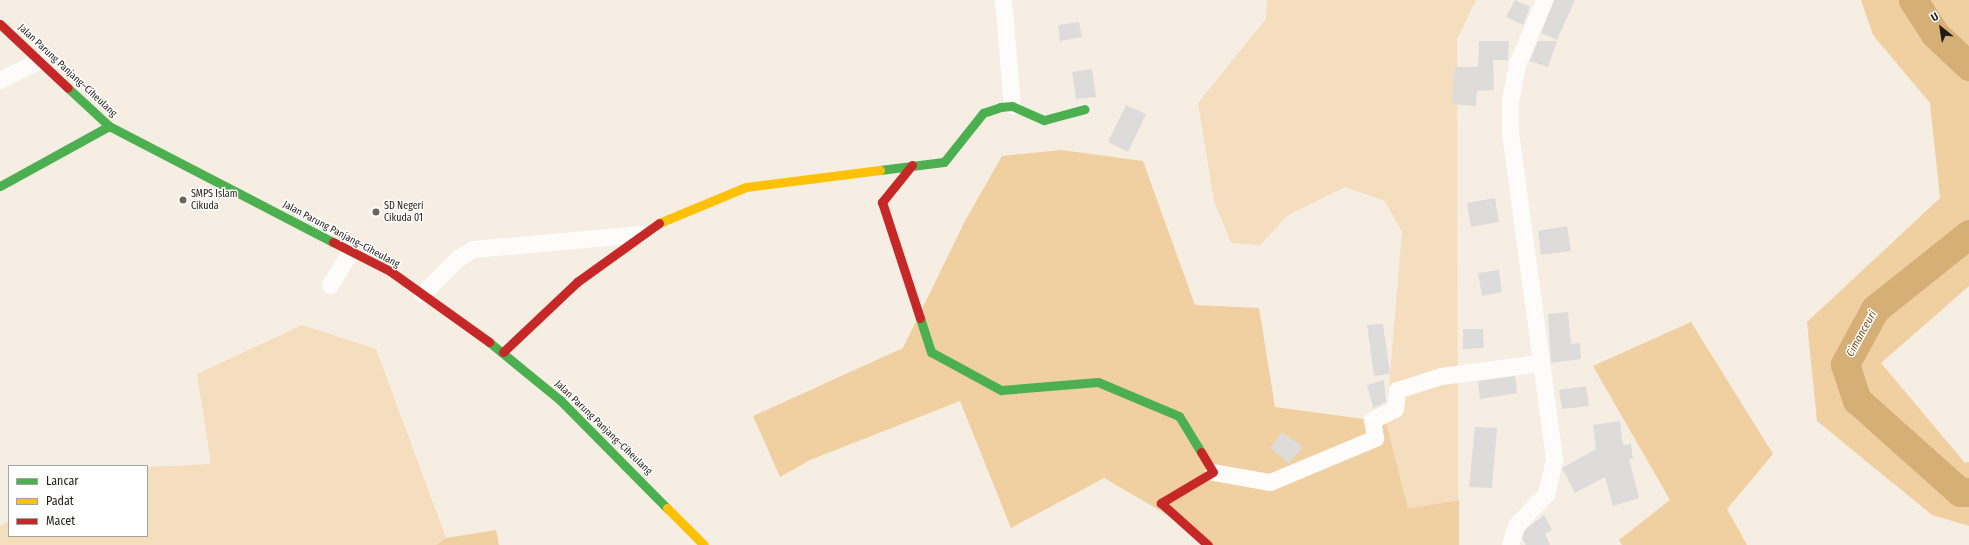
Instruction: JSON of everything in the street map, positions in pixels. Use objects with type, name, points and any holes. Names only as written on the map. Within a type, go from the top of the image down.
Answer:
[{"type":"street","points":[[1004,0],[1012,106]]},
{"type":"street","points":[[1510,545],[1516,525],[1546,494],[1552,481],[1554,458],[1510,134],[1510,100],[1517,64],[1544,0]]},
{"type":"street","name":"Jalan Parung Panjang–Ciheulang","points":[[0,24],[109,126],[349,253],[390,271],[503,352],[560,400],[704,545]]},
{"type":"street","points":[[0,80],[38,61]]},
{"type":"street","points":[[503,352],[577,282],[640,234],[673,216],[746,187],[944,162],[983,113],[1012,106],[1044,120],[1085,109]]},
{"type":"street","points":[[0,186],[109,126]]},
{"type":"street","points":[[912,165],[882,202],[931,352],[1001,390],[1098,382],[1178,416],[1213,472]]},
{"type":"street","points":[[422,294],[458,258],[473,249],[640,234]]},
{"type":"street","points":[[330,284],[349,253]]},
{"type":"street","points":[[1208,545],[1161,503],[1213,472],[1270,482],[1375,438],[1372,420],[1395,409],[1397,390],[1441,376],[1540,363]]},
{"type":"shaded area","points":[[1267,0],[1476,0],[1457,39],[1458,500],[1408,510],[1386,422],[1402,232],[1385,201],[1345,187],[1288,215],[1260,245],[1231,243],[1214,201],[1198,103],[1266,19]]},
{"type":"shaded area","points":[[1861,0],[1969,0],[1969,286],[1881,363],[1965,463],[1969,462],[1969,526],[1932,515],[1817,421],[1807,322],[1940,198],[1930,103],[1873,35]]},
{"type":"shaded area","points":[[1061,150],[1143,161],[1195,305],[1259,308],[1275,407],[1386,422],[1408,509],[1459,500],[1459,545],[1203,545],[1197,532],[1104,478],[1011,528],[960,401],[810,460],[780,477],[753,416],[903,348],[965,221],[1002,156]]},
{"type":"shaded area","points":[[1691,322],[1773,454],[1727,509],[1747,545],[1622,545],[1619,540],[1670,500],[1593,366]]},
{"type":"shaded area","points":[[302,325],[376,349],[446,538],[436,545],[0,545],[0,526],[8,522],[8,537],[148,537],[148,467],[211,464],[197,374]]},
{"type":"shaded area","points":[[496,530],[499,545],[436,545],[446,538]]},
{"type":"building","points":[[1515,0],[1530,7],[1523,25],[1506,17]]},
{"type":"building","points":[[1554,0],[1575,0],[1557,40],[1541,33]]},
{"type":"building","points":[[1079,22],[1082,37],[1060,41],[1058,25]]},
{"type":"building","points":[[1479,41],[1509,41],[1508,60],[1493,60],[1494,90],[1477,91],[1476,106],[1452,104],[1455,67],[1478,67]]},
{"type":"building","points":[[1538,41],[1557,41],[1548,67],[1530,61]]},
{"type":"building","points":[[1092,69],[1096,97],[1076,99],[1072,72]]},
{"type":"building","points":[[1126,105],[1146,114],[1128,152],[1108,142]]},
{"type":"building","points":[[1495,198],[1499,222],[1471,227],[1467,203]]},
{"type":"building","points":[[1567,226],[1571,251],[1541,255],[1538,231]]},
{"type":"building","points":[[1499,270],[1502,292],[1482,296],[1478,273]]},
{"type":"building","points":[[1568,312],[1571,344],[1580,343],[1581,359],[1551,363],[1548,314]]},
{"type":"building","points":[[1383,324],[1390,374],[1374,376],[1367,325]]},
{"type":"building","points":[[1463,329],[1483,329],[1484,348],[1463,349]]},
{"type":"building","points":[[1515,376],[1517,393],[1480,399],[1478,381]]},
{"type":"building","points":[[1384,380],[1386,402],[1373,408],[1367,385]]},
{"type":"building","points":[[1586,386],[1589,406],[1562,409],[1559,390]]},
{"type":"building","points":[[1620,421],[1623,445],[1631,444],[1633,459],[1629,459],[1639,498],[1613,506],[1605,477],[1575,493],[1562,468],[1596,449],[1593,425]]},
{"type":"building","points":[[1475,427],[1497,428],[1492,488],[1469,487]]},
{"type":"building","points":[[1282,432],[1303,447],[1289,463],[1270,448]]},
{"type":"building","points":[[1544,515],[1552,530],[1545,534],[1550,545],[1526,545],[1522,538],[1525,530]]},
{"type":"waterway","name":"Cimanceuri","points":[[1913,0],[1935,34],[1969,66]]},
{"type":"waterway","name":"Cimanceuri","points":[[1969,234],[1875,309],[1845,364],[1857,400],[1960,492],[1969,492]]},
{"type":"traffic: fast","points":[[68,88],[109,126],[333,242]]},
{"type":"traffic: fast","points":[[880,170],[944,162],[983,113],[1000,107],[1012,106],[1044,120],[1085,109]]},
{"type":"traffic: fast","points":[[0,186],[109,126]]},
{"type":"traffic: fast","points":[[920,318],[931,352],[1001,390],[1098,382],[1179,416],[1201,452]]},
{"type":"traffic: fast","points":[[489,342],[560,400],[667,508]]},
{"type":"traffic: slow","points":[[659,223],[746,187],[880,170]]},
{"type":"traffic: slow","points":[[667,508],[704,545]]},
{"type":"traffic: jam","points":[[0,24],[68,88]]},
{"type":"traffic: jam","points":[[912,165],[882,202],[920,318]]},
{"type":"traffic: jam","points":[[503,352],[577,282],[659,223]]},
{"type":"traffic: jam","points":[[333,242],[390,271],[489,342]]},
{"type":"traffic: jam","points":[[1201,452],[1213,472],[1161,503],[1208,545]]},
{"type":"place","name":"SMPS Islam Cikuda","points":[[183,200]]},
{"type":"place","name":"SD Negeri Cikuda 01","points":[[376,212]]}]
